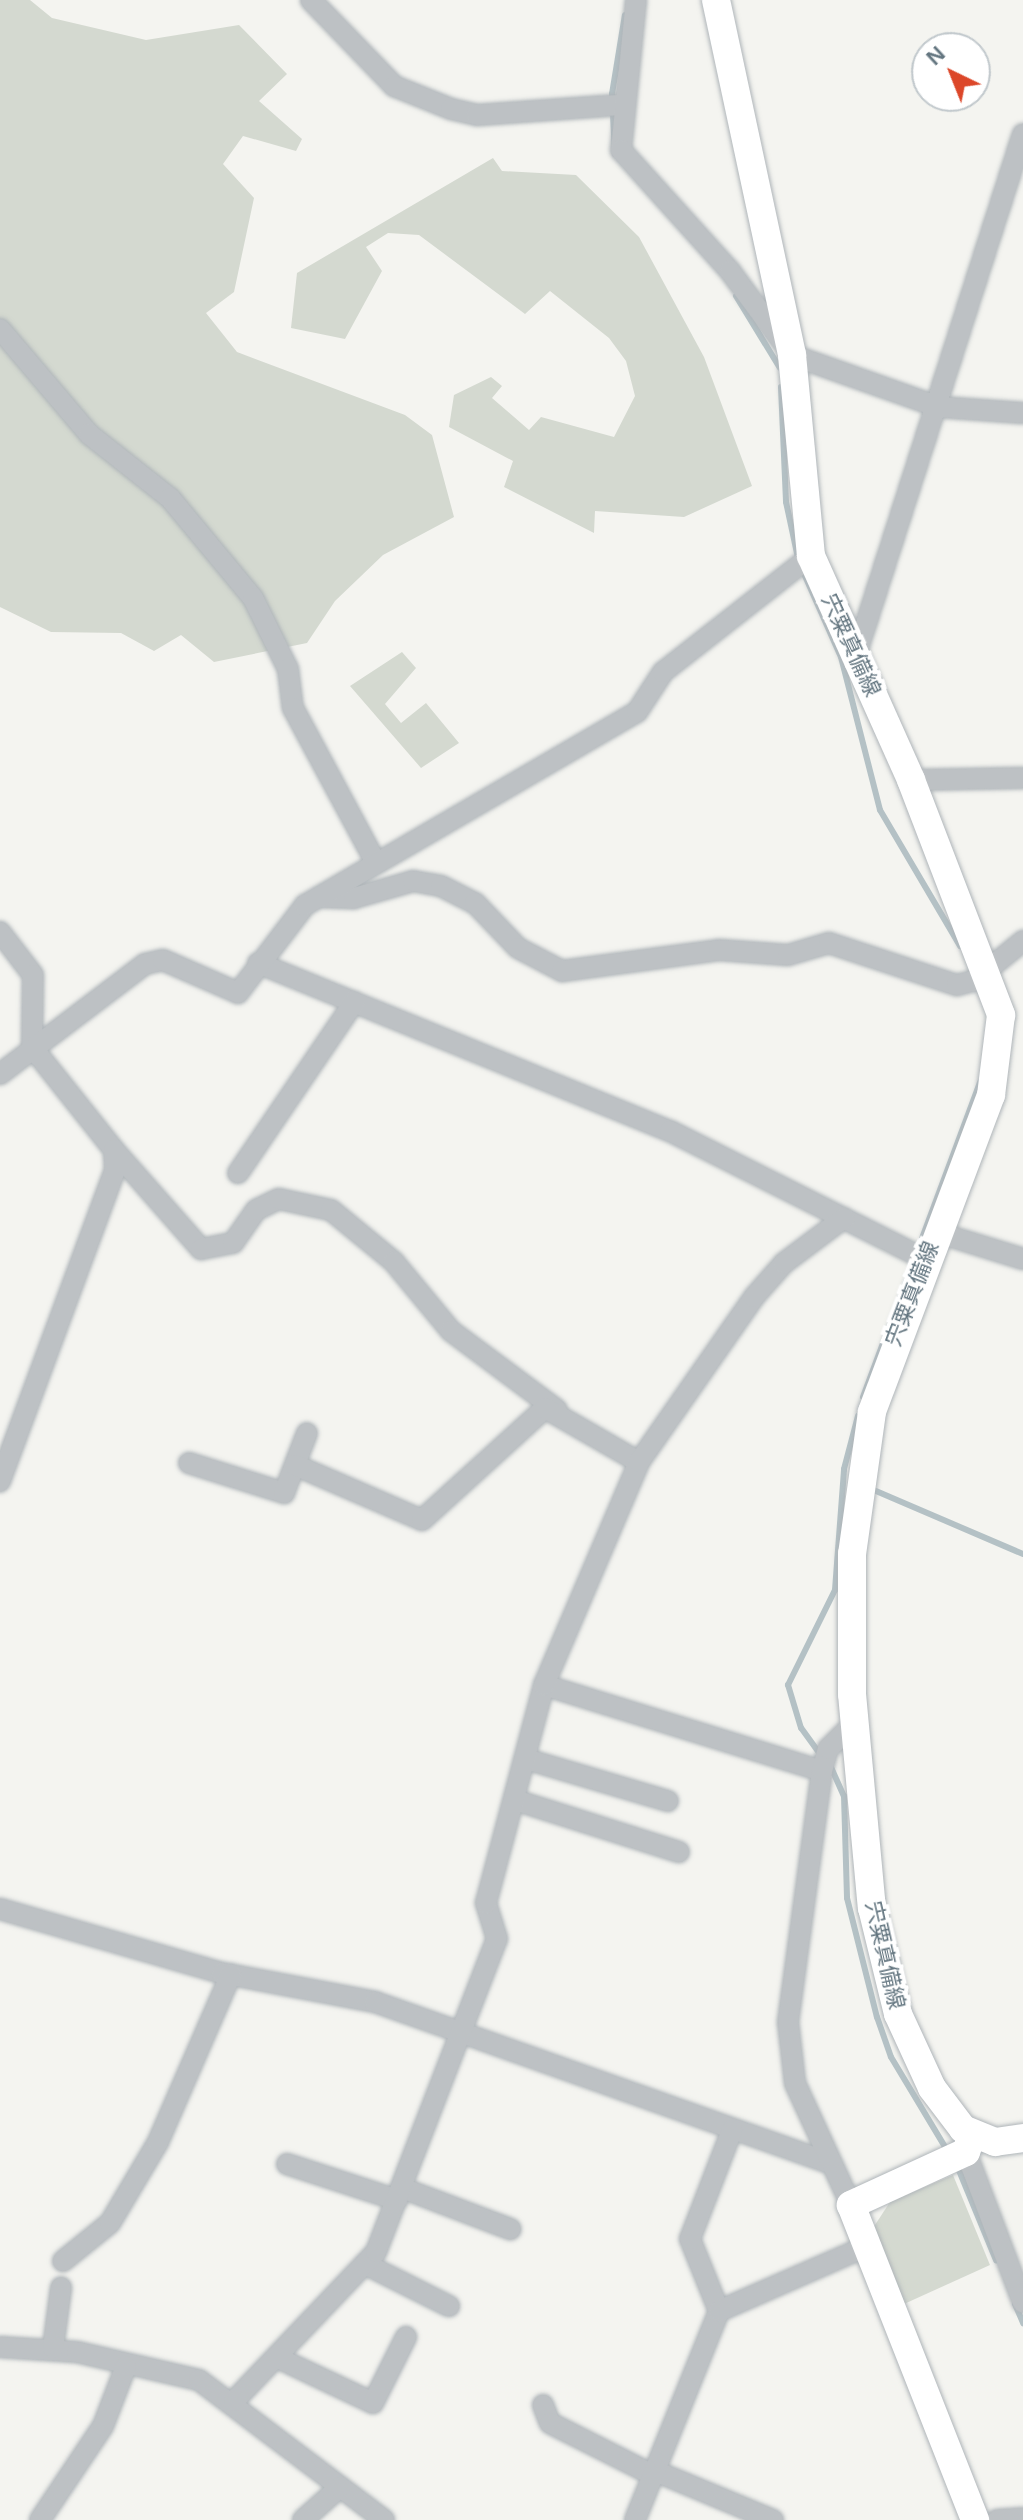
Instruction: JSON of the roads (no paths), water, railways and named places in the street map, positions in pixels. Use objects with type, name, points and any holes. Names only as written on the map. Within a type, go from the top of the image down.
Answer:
[{"type":"main road","name":"宍粟真備線","points":[[716,0],[792,355],[803,559],[856,655],[911,780],[981,978],[1002,1023],[999,1072],[936,1232],[918,1255],[888,1355],[860,1477],[852,1554],[854,1723],[888,1986],[932,2088],[969,2144]]},
{"type":"main road","points":[[975,2520],[851,2205],[969,2144],[1023,2138]]},
{"type":"street","points":[[311,0],[394,86],[451,109],[477,115],[613,105]]},
{"type":"street","points":[[636,0],[613,105],[621,150],[730,271],[792,355],[939,407],[1023,413]]},
{"type":"street","points":[[856,655],[939,407],[1023,134]]},
{"type":"street","points":[[0,329],[89,434],[170,498],[253,598],[288,669],[293,708],[376,863]]},
{"type":"street","points":[[0,1074],[145,964],[163,960],[230,994],[238,993],[258,963],[319,897],[637,712],[663,672],[711,641],[803,559]]},
{"type":"street","points":[[911,780],[1023,778]]},
{"type":"street","points":[[319,897],[354,898],[413,881],[441,886],[475,903],[518,948],[562,971],[719,950],[788,955],[829,943],[902,971],[981,978],[1023,941]]},
{"type":"street","points":[[0,932],[33,975],[32,1047],[114,1150],[201,1249],[233,1243],[256,1210],[279,1199],[331,1210],[394,1262],[451,1331],[557,1410],[639,1462]]},
{"type":"street","points":[[258,963],[670,1131],[918,1255]]},
{"type":"street","points":[[238,1173],[354,1002]]},
{"type":"street","points":[[0,1481],[115,1170],[114,1150]]},
{"type":"street","points":[[234,2401],[365,2264],[399,2194],[458,2030],[497,1939],[486,1903],[544,1685],[639,1462],[754,1297],[784,1263],[844,1218]]},
{"type":"street","points":[[936,1232],[1023,1259]]},
{"type":"street","points":[[295,1465],[422,1520],[531,1417],[557,1410]]},
{"type":"street","points":[[189,1463],[284,1493],[307,1433]]},
{"type":"street","points":[[544,1685],[824,1763]]},
{"type":"street","points":[[851,2205],[826,2162],[795,2083],[788,2022],[824,1763],[854,1723]]},
{"type":"street","points":[[526,1759],[668,1801]]},
{"type":"street","points":[[515,1800],[679,1852]]},
{"type":"street","points":[[0,1909],[231,1974],[323,1987],[458,2030],[826,2162]]},
{"type":"street","points":[[63,2261],[110,2223],[158,2142],[231,1974]]},
{"type":"street","points":[[635,2520],[719,2311],[690,2239],[732,2130]]},
{"type":"street","points":[[969,2144],[1023,2303]]},
{"type":"street","points":[[287,2164],[399,2194],[510,2229]]},
{"type":"street","points":[[719,2311],[867,2246]]},
{"type":"street","points":[[365,2264],[449,2306]]},
{"type":"street","points":[[53,2348],[61,2288]]},
{"type":"street","points":[[278,2358],[373,2403],[406,2337]]},
{"type":"street","points":[[0,2347],[53,2348],[199,2380],[234,2401],[384,2520]]},
{"type":"street","points":[[40,2520],[103,2426],[126,2366]]},
{"type":"street","points":[[543,2405],[550,2423],[654,2473],[773,2520]]},
{"type":"street","points":[[303,2520],[340,2487]]},
{"type":"street","points":[[997,2520],[1023,2518]]},
{"type":"waterway","points":[[615,154],[612,94],[625,15]]},
{"type":"waterway","points":[[736,296],[780,368]]},
{"type":"waterway","points":[[781,387],[786,502],[798,558]]},
{"type":"waterway","points":[[802,569],[841,657],[880,810],[960,946]]},
{"type":"waterway","points":[[863,1397],[980,1082]]},
{"type":"waterway","points":[[820,1754],[801,1728],[788,1685],[835,1590],[844,1469],[858,1416]]},
{"type":"waterway","points":[[876,1491],[1023,1554]]},
{"type":"waterway","points":[[830,1765],[844,1796],[847,1898],[877,2017],[891,2057],[948,2152]]},
{"type":"waterway","points":[[958,2168],[996,2260]]},
{"type":"waterway","points":[[1015,2304],[1023,2323]]}]
